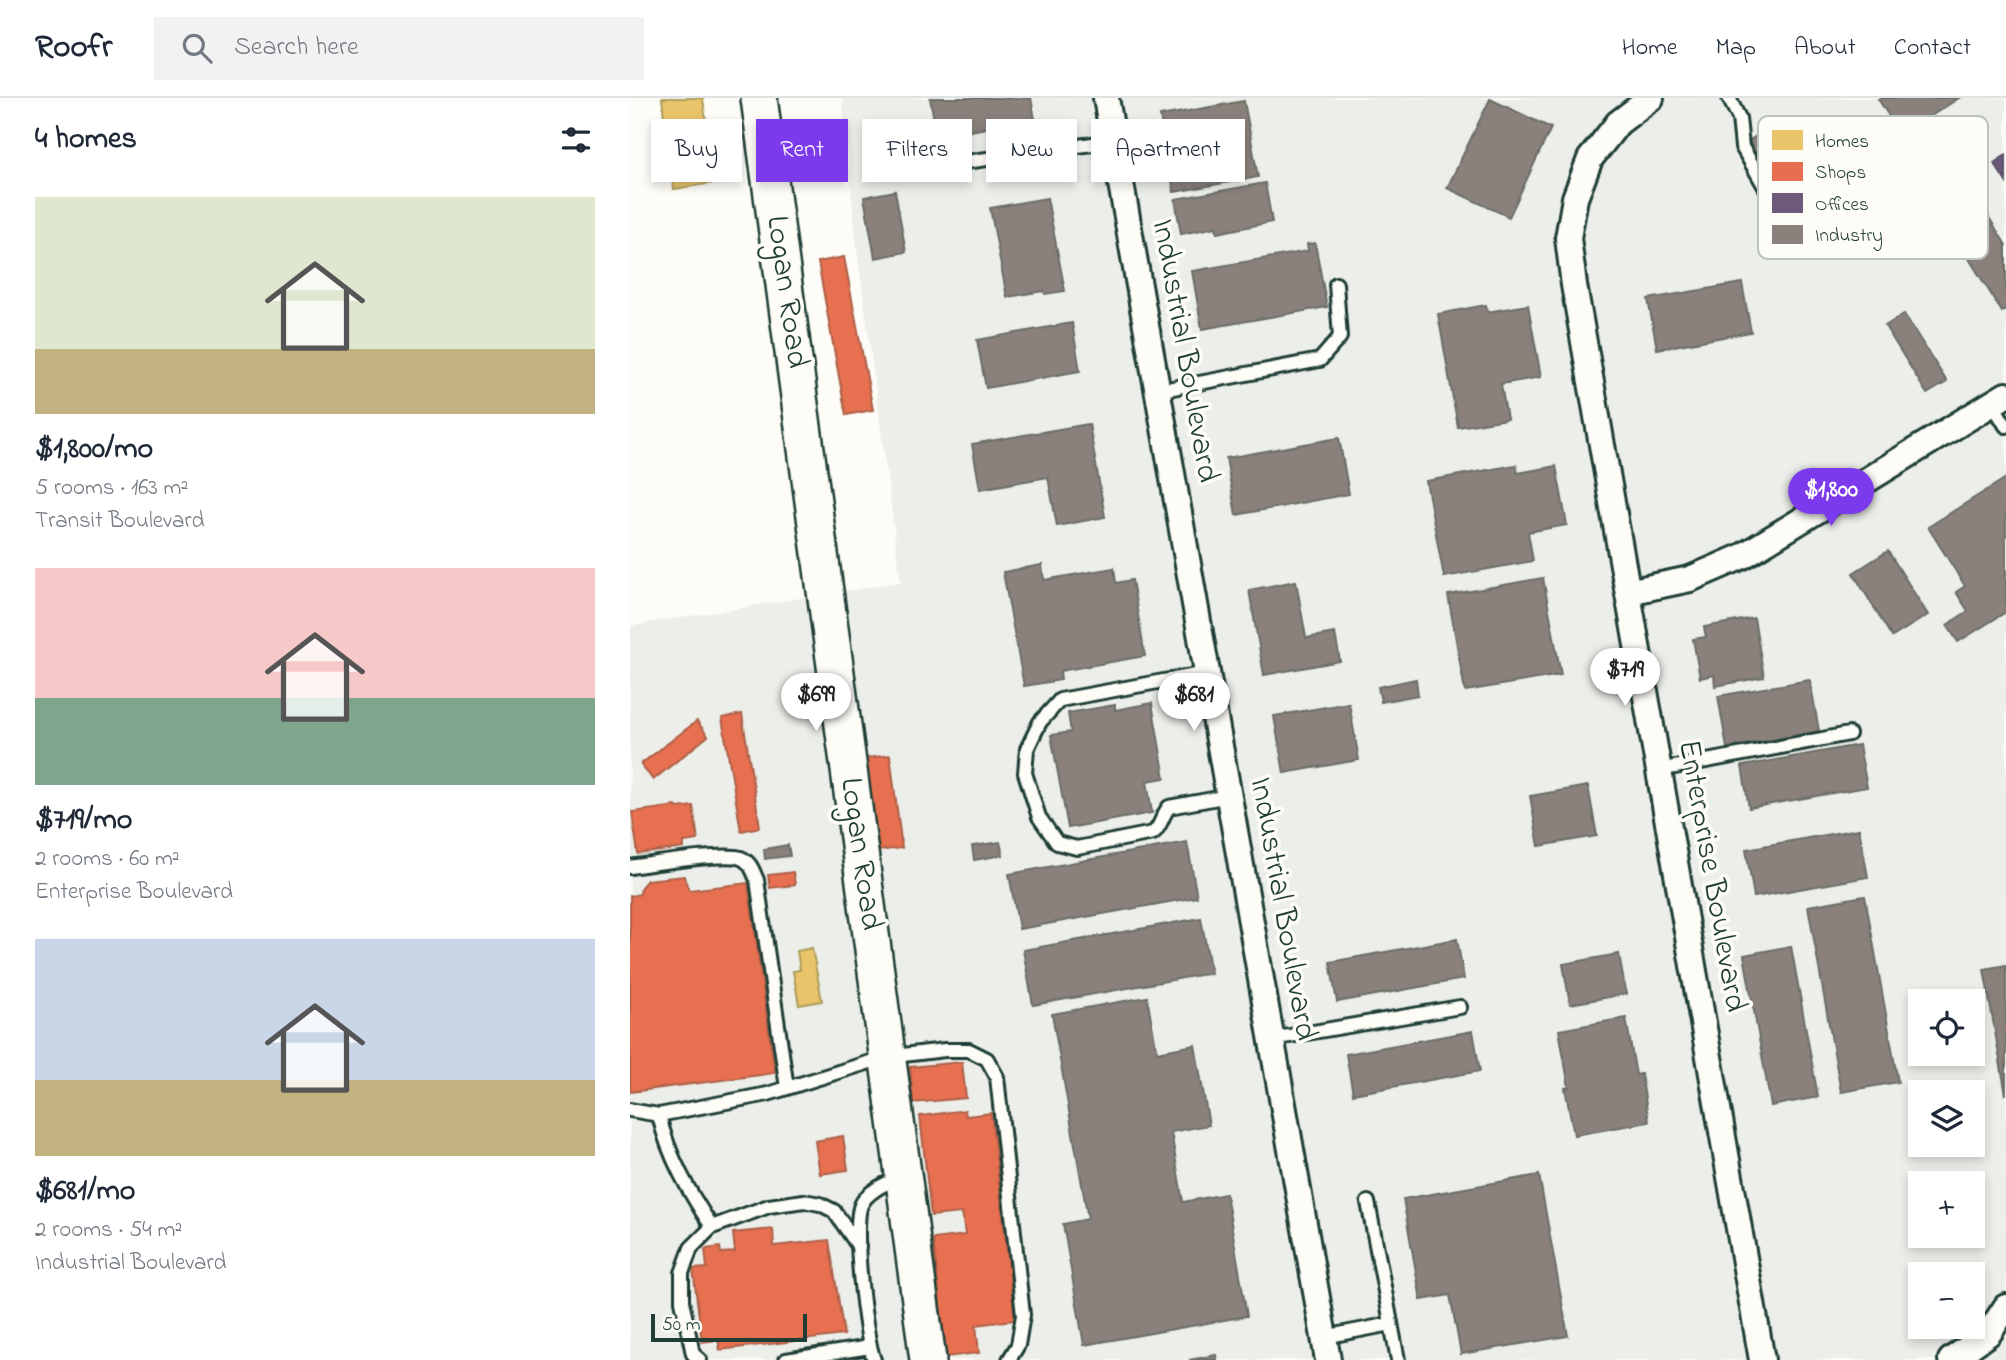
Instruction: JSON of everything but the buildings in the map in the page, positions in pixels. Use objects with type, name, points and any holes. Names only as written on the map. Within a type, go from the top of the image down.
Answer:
[{"type":"street","name":"Logan Road","points":[[759,98],[928,1360]]},
{"type":"street","name":"Industrial Boulevard","points":[[1106,98],[1109,119]]},
{"type":"street","name":"Enterprise Boulevard","points":[[1651,98],[1618,123],[1590,159],[1575,198],[1568,238],[1762,1360]]},
{"type":"street","name":"Industrial Boulevard","points":[[1120,182],[1326,1349]]},
{"type":"street","points":[[1628,592],[1690,579],[1743,556],[1999,399]]},
{"type":"street","points":[[1951,1360],[1989,1333],[2006,1307]]},
{"type":"lane","points":[[1729,98],[1740,118],[1742,147],[1758,175]]},
{"type":"lane","points":[[972,161],[1091,144]]},
{"type":"lane","points":[[1157,391],[1320,360],[1340,337],[1336,284]]},
{"type":"lane","points":[[1999,399],[2006,426]]},
{"type":"lane","points":[[1207,673],[1060,700],[1040,722],[1027,749],[1025,773],[1039,817],[1057,843],[1077,848],[1153,833],[1158,830],[1169,807],[1229,796]]},
{"type":"lane","points":[[1659,770],[1849,733]]},
{"type":"lane","points":[[630,867],[716,857],[741,858],[750,864],[757,880],[787,1088]]},
{"type":"lane","points":[[1272,1039],[1460,1007]]},
{"type":"lane","points":[[630,1110],[659,1115],[768,1094],[887,1056],[969,1050],[987,1059],[997,1077],[1023,1315],[1018,1345],[1009,1360]]},
{"type":"lane","points":[[659,1115],[663,1134],[677,1167],[712,1227]]},
{"type":"lane","points":[[786,1360],[872,1353],[865,1318],[857,1227],[861,1203],[877,1188],[902,1176]]},
{"type":"lane","points":[[700,1360],[693,1354],[682,1301],[682,1273],[691,1248],[712,1227],[769,1206],[804,1201],[820,1204],[834,1211],[859,1247]]},
{"type":"lane","points":[[1368,1202],[1398,1360]]},
{"type":"lane","points":[[1326,1349],[1391,1324]]},
{"type":"shaded area","points":[[842,98],[2006,98],[2006,1360],[630,1360],[630,626],[901,582],[857,248],[848,158],[848,119],[844,119]]}]
